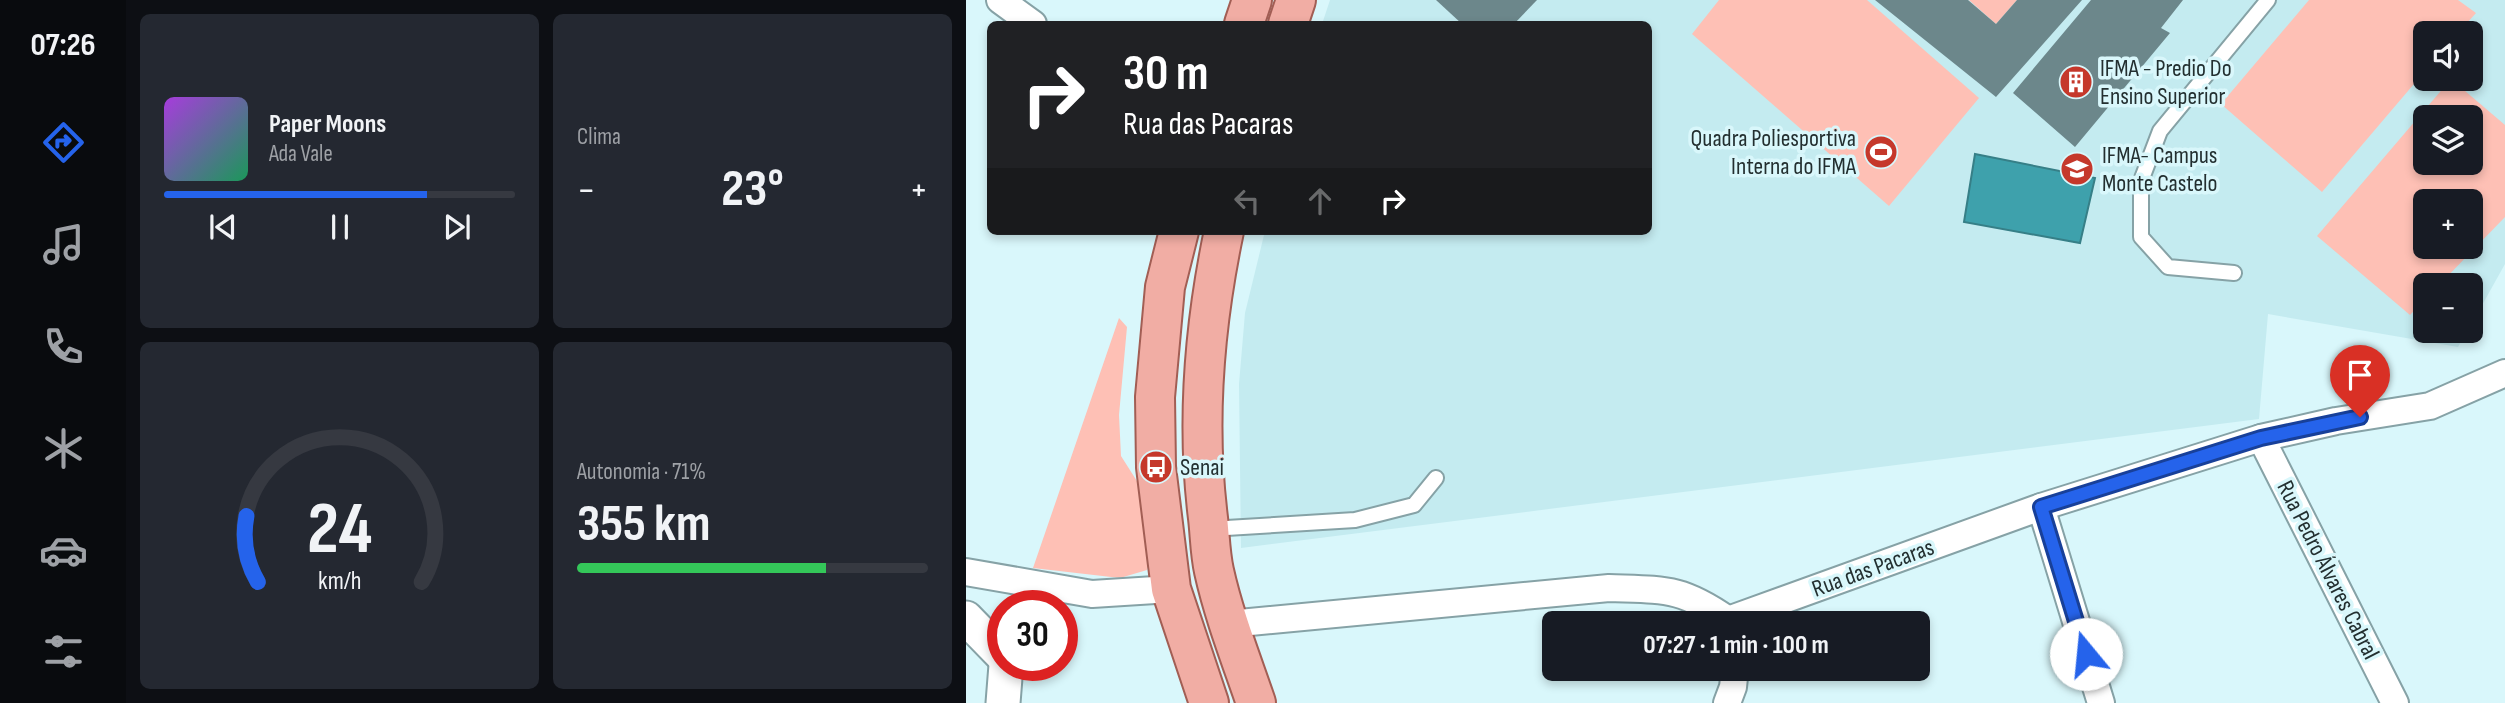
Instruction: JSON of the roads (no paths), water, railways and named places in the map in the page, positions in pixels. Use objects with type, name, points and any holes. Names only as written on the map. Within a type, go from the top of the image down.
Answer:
[{"type":"main road","points":[[1245,21],[1252,0]]},
{"type":"main road","points":[[1289,21],[1296,0]]},
{"type":"main road","points":[[1178,235],[1165,287],[1155,397],[1156,467],[1171,589],[1209,703]]},
{"type":"main road","points":[[1223,235],[1211,294],[1202,382],[1202,472],[1214,568],[1228,624],[1256,703]]},
{"type":"street","points":[[1000,0],[1029,21]]},
{"type":"street","name":"Rua das Pacaras","points":[[1755,611],[2041,507],[2261,438],[2336,421],[2430,406],[2505,373]]},
{"type":"street","name":"Rua Pedro Álvares Cabral","points":[[2261,438],[2395,703]]},
{"type":"street","points":[[2041,507],[2101,703]]},
{"type":"street","points":[[966,572],[1092,594],[1171,589]]},
{"type":"street","name":"Rua das Pacaras","points":[[1228,624],[1609,588],[1671,590],[1702,602],[1714,611]]},
{"type":"street","points":[[966,618],[987,640]]},
{"type":"street","points":[[1003,703],[1005,681]]},
{"type":"street","points":[[1727,703],[1734,681]]},
{"type":"lane","points":[[2234,273],[2168,267],[2141,237],[2141,181],[2160,131],[2268,0]]},
{"type":"lane","points":[[1209,529],[1355,520],[1414,505],[1436,478]]},
{"type":"water","points":[[1975,154],[2095,178],[2080,243],[1964,222]]},
{"type":"place","name":"IFMA - Predio Do Ensino Superior","points":[[2076,82]]},
{"type":"place","name":"Quadra Poliesportiva Interna do IFMA","points":[[1881,152]]},
{"type":"place","name":"IFMA- Campus Monte Castelo","points":[[2077,169]]},
{"type":"place","name":"Senai","points":[[1156,467]]}]
